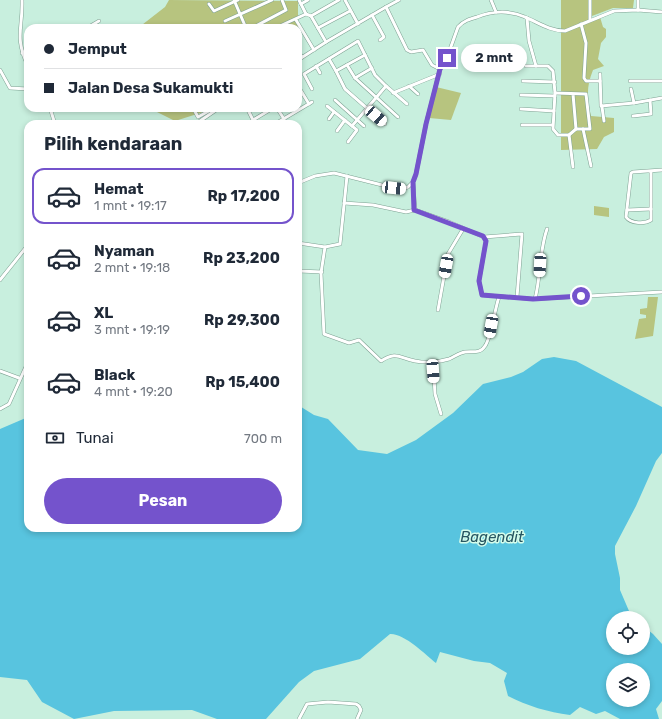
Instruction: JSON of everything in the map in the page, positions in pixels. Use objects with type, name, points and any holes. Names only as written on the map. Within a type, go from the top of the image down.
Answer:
[{"type":"street","points":[[22,0],[19,28],[22,53],[24,57]]},
{"type":"street","points":[[209,4],[214,10],[235,0],[244,24]]},
{"type":"street","points":[[225,21],[272,0]]},
{"type":"street","points":[[260,24],[286,10],[282,0]]},
{"type":"street","points":[[299,0],[306,14],[311,16],[326,42]]},
{"type":"street","points":[[301,4],[308,0]]},
{"type":"street","points":[[311,16],[339,0]]},
{"type":"street","points":[[345,0],[358,24]]},
{"type":"street","points":[[302,57],[399,0]]},
{"type":"street","points":[[491,0],[496,12]]},
{"type":"street","points":[[590,0],[590,19]]},
{"type":"street","points":[[638,0],[638,10]]},
{"type":"street","points":[[386,7],[407,50],[411,52],[423,50],[432,65],[440,69]]},
{"type":"street","points":[[414,210],[413,182],[440,69],[444,66],[458,27],[462,23],[482,15],[496,12],[514,14],[527,18],[539,25],[558,31],[565,31],[614,10],[662,12]]},
{"type":"street","points":[[318,28],[350,11]]},
{"type":"street","points":[[285,24],[306,14]]},
{"type":"street","points":[[372,15],[384,37],[380,40]]},
{"type":"street","points":[[527,18],[529,41],[536,66]]},
{"type":"street","points":[[93,24],[99,20]]},
{"type":"street","points":[[296,20],[298,24]]},
{"type":"street","points":[[581,24],[586,43],[584,78],[586,81],[600,81]]},
{"type":"street","points":[[302,30],[314,50]]},
{"type":"street","points":[[312,89],[304,74],[358,41],[375,75],[393,93],[407,104]]},
{"type":"street","points":[[336,71],[365,55]]},
{"type":"street","points":[[329,59],[346,90],[385,124]]},
{"type":"street","points":[[347,65],[355,78],[398,117]]},
{"type":"street","points":[[316,66],[320,73]]},
{"type":"street","points":[[521,95],[555,95],[586,94],[590,129],[576,129],[570,135],[558,135],[554,132],[552,125],[555,95],[553,71],[551,68],[526,66]]},
{"type":"street","points":[[355,78],[372,68]]},
{"type":"street","points":[[0,70],[10,88],[24,89]]},
{"type":"street","points":[[393,93],[440,74]]},
{"type":"street","points":[[600,74],[600,105],[602,107],[604,121]]},
{"type":"street","points":[[524,81],[555,82]]},
{"type":"street","points":[[630,81],[662,81]]},
{"type":"street","points":[[352,126],[386,86]]},
{"type":"street","points":[[409,86],[418,94]]},
{"type":"street","points":[[631,89],[632,102],[634,103]]},
{"type":"street","points":[[302,93],[309,104]]},
{"type":"street","points":[[573,94],[576,129]]},
{"type":"street","points":[[602,107],[662,98]]},
{"type":"street","points":[[335,100],[364,126]]},
{"type":"street","points":[[633,116],[651,114],[650,100]]},
{"type":"street","points":[[302,107],[312,102]]},
{"type":"street","points":[[327,106],[357,130],[348,142]]},
{"type":"street","points":[[521,109],[554,111]]},
{"type":"street","points":[[195,112],[200,120]]},
{"type":"street","points":[[198,117],[208,112]]},
{"type":"street","points":[[204,120],[210,112]]},
{"type":"street","points":[[249,112],[253,120],[266,112]]},
{"type":"street","points":[[280,112],[284,119],[292,112]]},
{"type":"street","points":[[329,119],[334,112]]},
{"type":"street","points":[[337,131],[345,120]]},
{"type":"street","points":[[522,125],[552,125]]},
{"type":"street","points":[[583,129],[590,166]]},
{"type":"street","points":[[570,135],[573,167]]},
{"type":"street","points":[[651,171],[651,219],[646,223],[628,220],[627,210],[631,173],[651,171],[662,170]]},
{"type":"street","points":[[302,182],[325,173],[346,176],[398,188],[408,187],[413,182]]},
{"type":"street","points":[[302,244],[325,247],[340,244],[346,176]]},
{"type":"street","points":[[344,203],[376,205],[406,212],[414,210],[450,222],[484,237],[522,234],[517,298]]},
{"type":"street","points":[[627,210],[651,209]]},
{"type":"street","points":[[438,310],[448,254],[463,229]]},
{"type":"street","points":[[535,299],[539,283],[541,245],[547,229]]},
{"type":"street","points":[[484,237],[486,241],[479,281],[480,293],[482,295],[535,299],[662,292]]},
{"type":"street","points":[[325,247],[322,272],[325,336],[349,343],[359,340],[381,361],[388,356],[396,355],[415,361],[433,361],[448,359],[464,352],[479,351],[485,347],[488,340],[498,297]]},
{"type":"street","points":[[0,280],[24,250]]},
{"type":"street","points":[[302,271],[322,272]]},
{"type":"street","points":[[433,361],[435,394],[441,414]]},
{"type":"street","points":[[0,409],[9,404],[24,369]]},
{"type":"street","points":[[0,371],[19,378]]},
{"type":"street","points":[[300,719],[307,704],[328,702],[356,704],[361,710],[356,719]]},
{"type":"green space","points":[[169,0],[298,1],[298,24],[143,24],[165,7]]},
{"type":"green space","points":[[561,0],[589,0],[588,17],[590,21],[600,17],[603,27],[606,29],[606,37],[601,43],[598,59],[604,66],[593,70],[589,82],[588,99],[591,116],[614,118],[614,132],[604,137],[597,149],[561,150]]},
{"type":"green space","points":[[592,0],[634,0],[633,8],[613,8],[592,16]]},
{"type":"green space","points":[[436,87],[461,93],[451,120],[429,118]]},
{"type":"green space","points":[[157,112],[203,112],[178,120],[173,120]]},
{"type":"green space","points":[[594,206],[609,208],[609,217],[594,215]]},
{"type":"green space","points":[[648,297],[658,297],[653,336],[635,339],[639,319],[646,318],[646,315],[640,314],[640,309],[647,308]]},
{"type":"water","name":"Bagendit","points":[[554,357],[576,361],[662,407],[662,453],[656,461],[636,506],[615,546],[615,554],[620,578],[620,590],[629,611],[606,611],[606,655],[650,655],[650,632],[662,644],[662,701],[656,709],[659,719],[620,719],[605,711],[596,714],[580,707],[570,715],[538,708],[508,696],[504,681],[507,673],[490,663],[474,661],[440,652],[436,663],[421,650],[402,637],[390,634],[360,659],[314,671],[299,682],[266,719],[217,719],[192,710],[114,711],[74,719],[42,702],[27,680],[0,677],[0,429],[24,419],[24,532],[302,532],[302,408],[314,415],[328,419],[358,450],[387,454],[416,440],[453,413],[483,384],[511,377],[523,372],[542,359]]},
{"type":"route","points":[[447,58],[444,66],[440,69],[413,182],[414,210],[450,222],[463,229],[483,236],[486,241],[479,281],[481,295],[533,299],[558,299],[581,296]]}]
